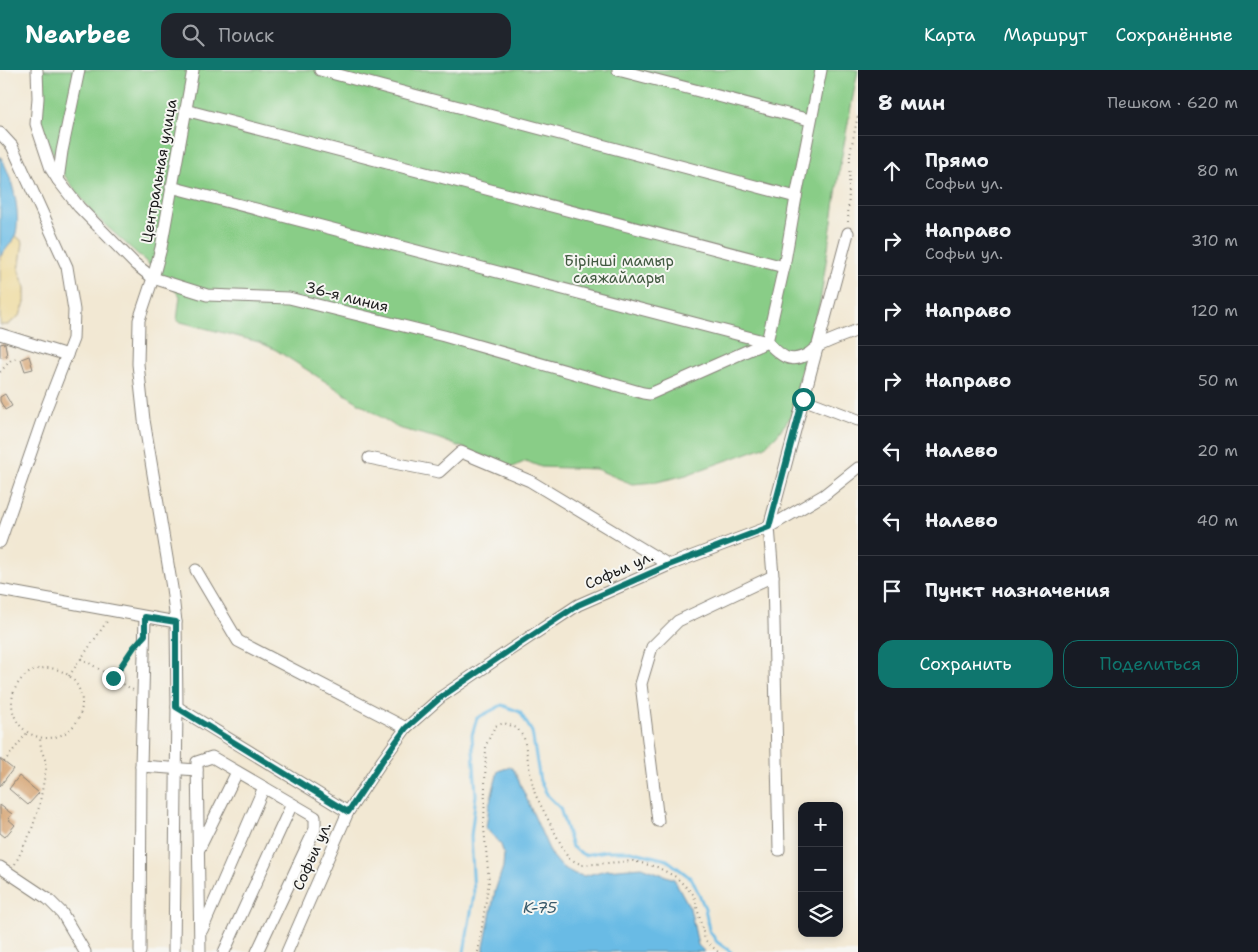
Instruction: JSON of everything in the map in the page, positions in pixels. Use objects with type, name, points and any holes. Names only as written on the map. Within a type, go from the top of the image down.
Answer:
[{"type":"street","name":"36-я линия","points":[[37,70],[38,98],[36,124],[51,169],[85,214],[136,264],[154,278],[207,295],[289,298],[444,336],[650,394],[767,342]]},
{"type":"street","points":[[58,180],[62,151],[79,70]]},
{"type":"street","name":"Центральная улица","points":[[174,952],[176,622],[144,420],[138,364],[139,320],[154,278],[194,70]]},
{"type":"street","points":[[320,70],[796,197]]},
{"type":"street","points":[[618,70],[810,120]]},
{"type":"street","points":[[767,342],[784,267],[810,120],[821,70]]},
{"type":"street","points":[[185,110],[784,267]]},
{"type":"street","points":[[0,133],[12,146],[67,267],[74,310],[73,339],[44,415],[0,542]]},
{"type":"street","points":[[171,187],[767,342],[778,354],[786,358],[796,359],[808,354],[817,347],[858,330]]},
{"type":"street","points":[[779,850],[773,576],[769,527],[848,234]]},
{"type":"street","points":[[0,334],[67,355]]},
{"type":"street","points":[[803,399],[858,420]]},
{"type":"street","points":[[369,458],[439,472],[461,452],[530,481],[669,565]]},
{"type":"street","name":"Софьи ул.","points":[[286,952],[348,812],[406,728],[441,697],[578,605],[669,565],[769,527],[824,495],[858,468]]},
{"type":"street","points":[[196,570],[238,641],[406,728]]},
{"type":"street","points":[[658,821],[641,684],[652,647],[678,621],[773,576]]},
{"type":"street","points":[[0,590],[176,622]]},
{"type":"street","points":[[140,952],[140,766],[145,617]]},
{"type":"street","points":[[176,707],[348,812]]},
{"type":"street","points":[[200,952],[197,762],[212,757],[315,817],[315,829],[257,952]]},
{"type":"street","points":[[140,766],[197,770]]},
{"type":"street","points":[[198,851],[237,772]]},
{"type":"street","points":[[200,935],[264,788]]},
{"type":"street","points":[[224,952],[292,804]]},
{"type":"street","points":[[0,868],[48,899],[62,913],[85,952]]},
{"type":"path","points":[[848,234],[850,154],[858,115]]},
{"type":"path","points":[[0,372],[11,360],[17,358]]},
{"type":"path","points":[[69,676],[115,610]]},
{"type":"path","points":[[113,678],[134,647],[145,635]]},
{"type":"path","points":[[81,658],[143,696]]},
{"type":"path","points":[[48,668],[59,670],[69,676],[77,685],[81,696],[82,708],[78,720],[71,729],[61,736],[40,738],[27,733],[19,725],[11,704],[18,682],[26,675],[48,668]]},
{"type":"path","points":[[478,952],[489,881],[484,828],[486,745],[495,726],[504,723],[517,728],[524,738],[535,794],[568,858],[582,866],[633,861],[657,867],[676,877],[694,895],[705,940],[718,952]]},
{"type":"path","points":[[4,762],[27,733]]},
{"type":"path","points":[[10,874],[31,832],[39,807],[46,769],[40,738]]},
{"type":"green space","name":"Бірінші мамыр саяжайлары","points":[[41,70],[858,70],[841,160],[820,303],[805,354],[792,415],[776,436],[764,447],[686,475],[657,482],[632,484],[596,469],[541,467],[526,461],[513,467],[437,438],[398,428],[276,350],[259,342],[177,321],[180,296],[162,276],[94,215],[64,175],[41,123]]},
{"type":"sand","points":[[15,235],[23,242],[19,271],[25,287],[25,303],[20,315],[8,325],[0,325],[0,257]]},
{"type":"water","points":[[0,156],[12,183],[17,224],[15,236],[0,257]]},
{"type":"water","name":"К-75","points":[[510,767],[514,770],[551,854],[562,867],[575,874],[584,876],[606,870],[642,867],[674,879],[690,908],[698,945],[705,952],[484,952],[495,891],[503,867],[504,854],[501,845],[486,828],[489,806],[498,771]]},
{"type":"building","points":[[5,343],[7,356],[0,357],[0,344]]},
{"type":"building","points":[[29,356],[33,369],[25,371],[21,359]]},
{"type":"building","points":[[5,394],[12,406],[5,410],[0,397]]},
{"type":"building","points":[[0,759],[13,769],[0,786]]},
{"type":"building","points":[[19,776],[39,793],[28,805],[9,789]]},
{"type":"building","points":[[0,805],[12,814],[8,819],[15,825],[5,837],[0,833]]},
{"type":"waterway","points":[[464,952],[474,895],[471,836],[476,795],[472,735],[477,718],[502,705],[520,712],[532,732],[540,781],[548,796],[560,808],[572,847],[584,855],[606,851],[631,851],[667,860],[692,879],[705,908],[709,930],[717,942],[731,952]]},
{"type":"route","points":[[113,678],[134,647],[145,635],[145,617],[176,622],[176,707],[348,812],[406,728],[441,697],[510,650],[578,605],[669,565],[769,527],[803,399]]}]
